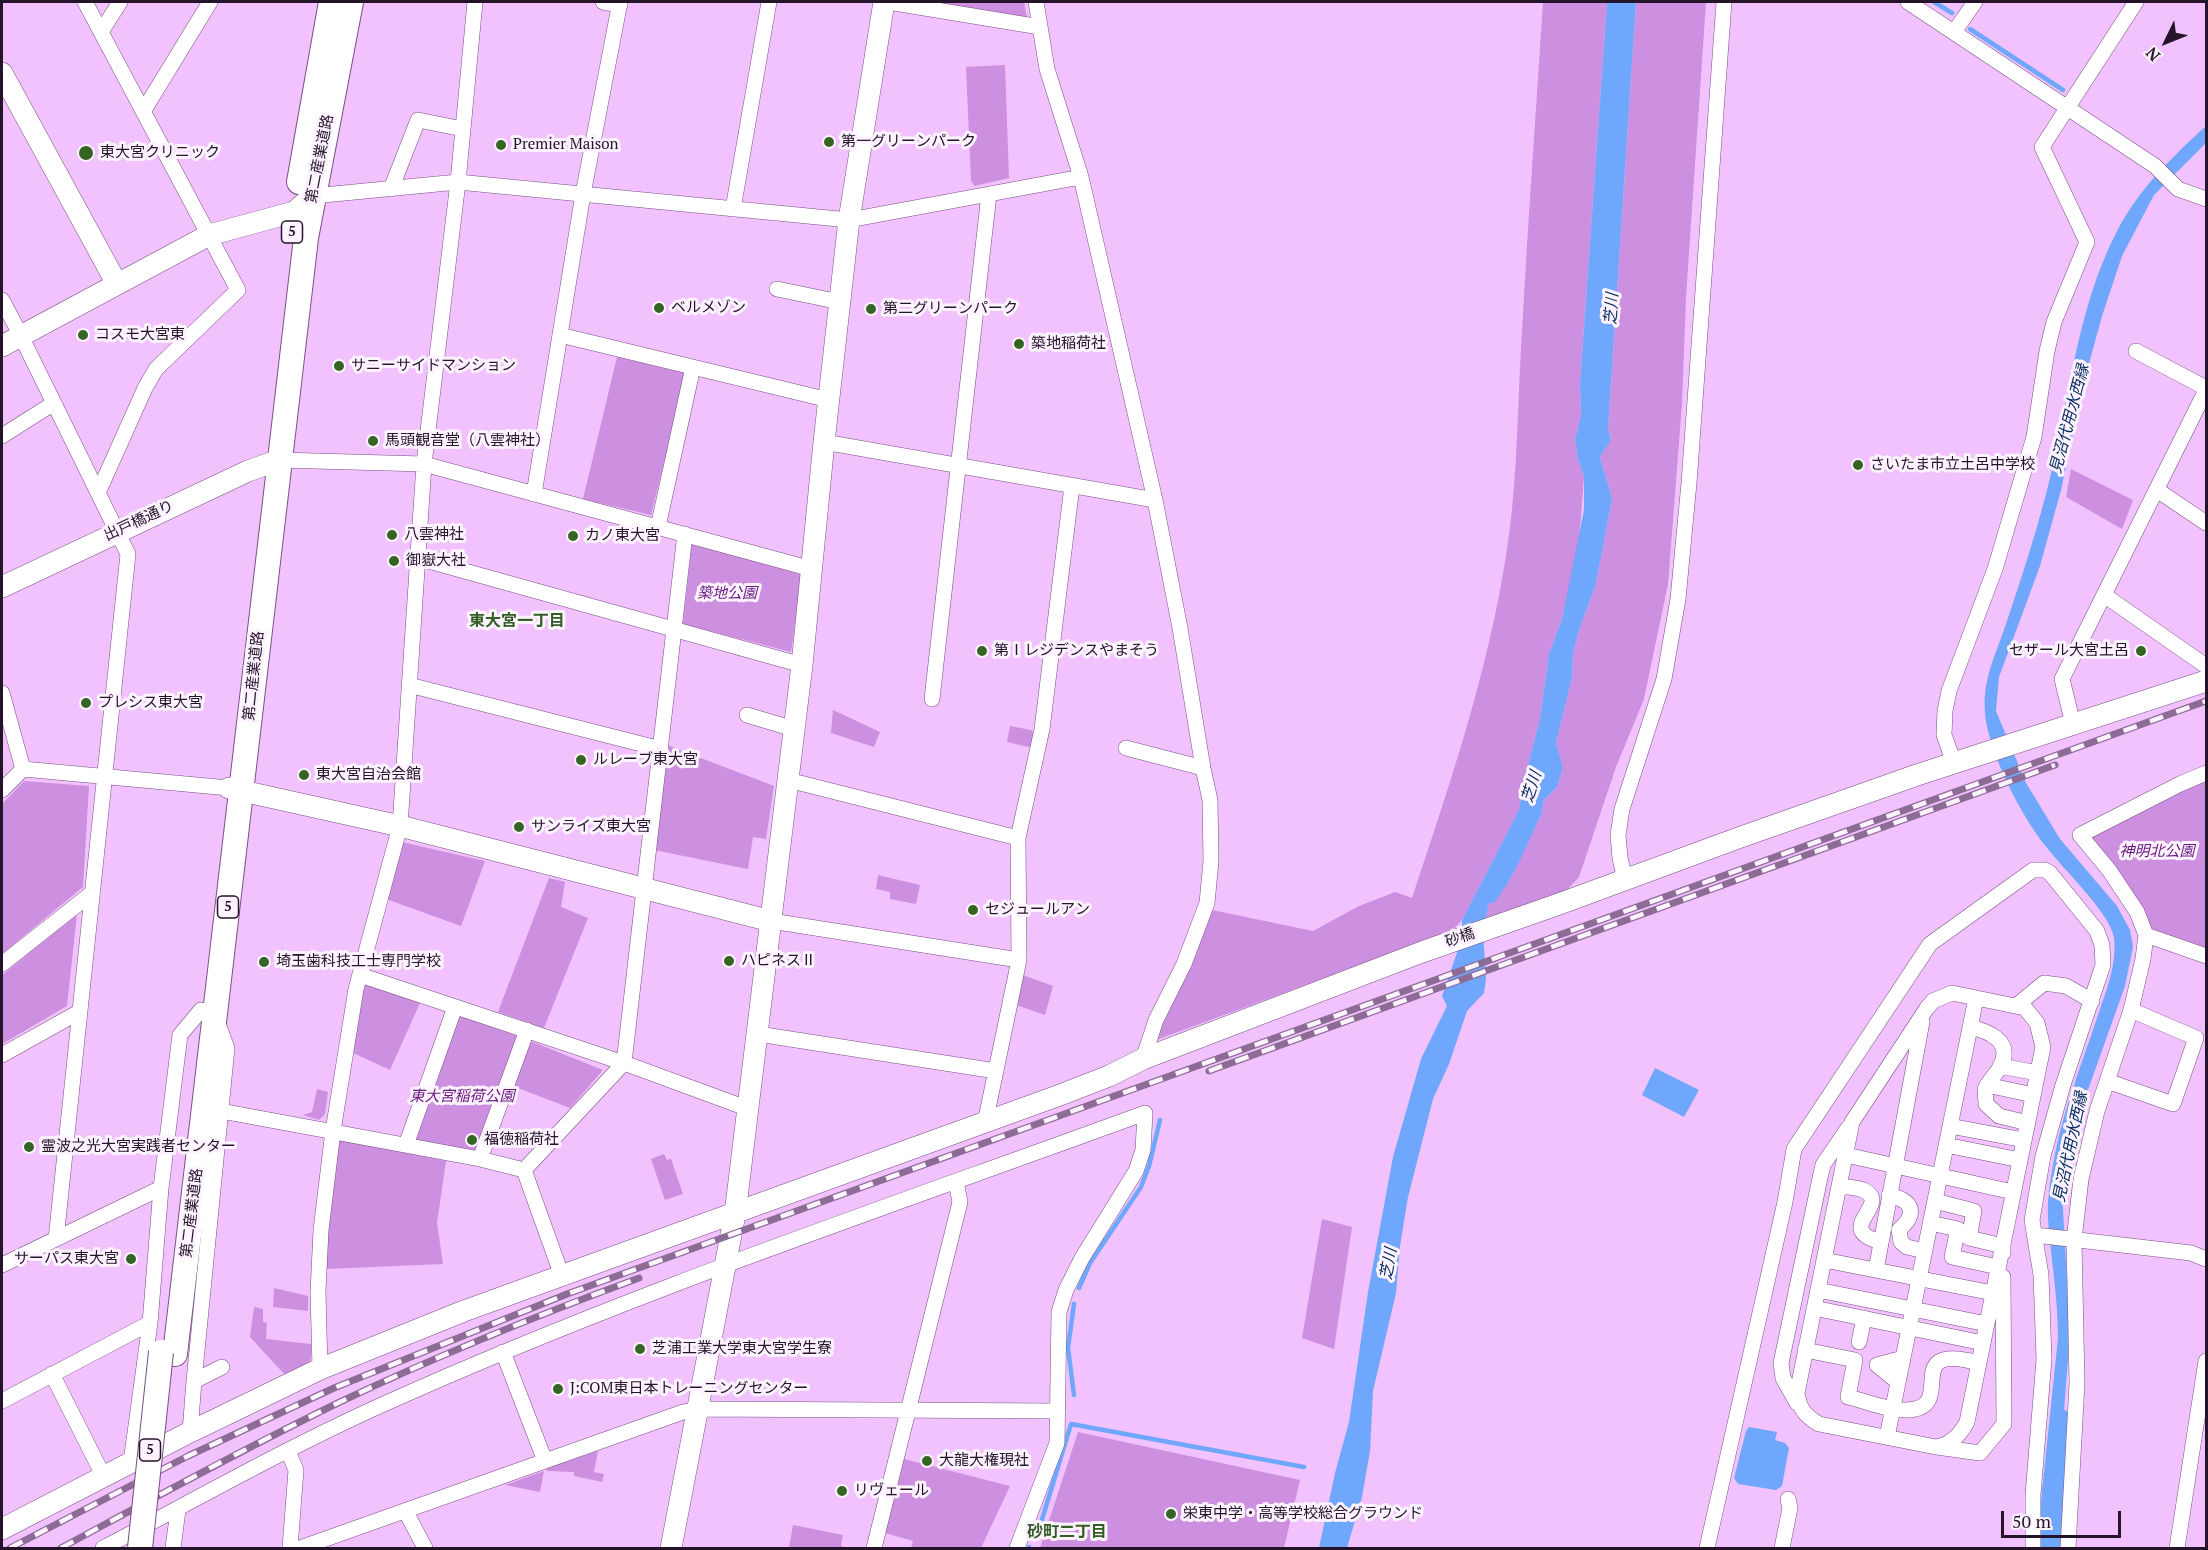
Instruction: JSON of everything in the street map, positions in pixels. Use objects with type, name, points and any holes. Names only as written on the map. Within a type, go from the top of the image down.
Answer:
[{"type":"main road","name":"第二産業道路","points":[[168,1353],[272,462],[294,212],[331,2]]},
{"type":"main road","name":"第二産業道路","points":[[272,462],[313,196],[351,2]]},
{"type":"main road","name":"5","points":[[128,1545],[168,1353]]},
{"type":"main road","name":"5","points":[[153,1548],[168,1353]]},
{"type":"street","points":[[85,2],[238,290],[156,369],[145,388],[98,493]]},
{"type":"street","points":[[101,32],[120,2]]},
{"type":"street","points":[[144,110],[210,2]]},
{"type":"street","points":[[320,1369],[318,1292],[321,1230],[333,1131],[360,975],[400,826],[424,464],[458,182],[475,2]]},
{"type":"street","points":[[534,494],[583,194],[620,3],[603,2]]},
{"type":"street","points":[[733,208],[769,2]]},
{"type":"street","points":[[671,1548],[735,1214],[802,664],[849,220],[886,2],[1040,27]]},
{"type":"street","points":[[1036,2],[1047,69],[1081,177],[1155,500],[1210,800],[1211,861],[1206,903],[1184,963],[1156,1020],[1143,1059]]},
{"type":"street","points":[[1625,880],[1618,835],[1622,809],[1664,679],[1678,599],[1689,483],[1724,2]]},
{"type":"street","points":[[1908,2],[2155,166],[2178,189],[2206,199]]},
{"type":"street","points":[[1954,32],[1975,2]]},
{"type":"street","points":[[1954,763],[1944,735],[1949,691],[1995,569],[2034,437],[2047,351],[2054,322],[2087,242],[2042,147],[2136,2]]},
{"type":"street","points":[[2,73],[117,284]]},
{"type":"street","points":[[391,189],[418,120],[463,129]]},
{"type":"street","points":[[2,346],[209,235],[294,212],[313,196],[458,182],[849,220],[1081,177]]},
{"type":"street","points":[[932,699],[990,194]]},
{"type":"street","points":[[777,289],[840,302]]},
{"type":"street","points":[[2,300],[128,554],[56,1239]]},
{"type":"street","points":[[560,335],[829,400]]},
{"type":"street","points":[[2073,724],[2062,679],[2206,389],[2136,351]]},
{"type":"street","points":[[657,527],[693,367]]},
{"type":"street","points":[[2,436],[54,403]]},
{"type":"street","points":[[824,442],[1155,500]]},
{"type":"street","points":[[272,462],[424,464],[812,569]]},
{"type":"street","name":"出戸橋通り","points":[[2,587],[116,532],[272,462]]},
{"type":"street","points":[[985,1123],[1019,960],[1018,838],[1042,729],[1072,486]]},
{"type":"street","points":[[2157,490],[2206,523]]},
{"type":"street","points":[[524,1170],[624,1063],[646,889],[685,534]]},
{"type":"street","points":[[418,558],[802,664]]},
{"type":"street","points":[[2104,595],[2206,666]]},
{"type":"street","name":"砂橋","points":[[2,1528],[320,1369],[464,1311],[985,1123],[1109,1076],[1143,1059],[1437,946],[1954,763],[2206,681]]},
{"type":"street","points":[[409,685],[661,749]]},
{"type":"street","points":[[2,693],[23,769]]},
{"type":"street","points":[[747,715],[794,729]]},
{"type":"street","points":[[1126,748],[1203,768]]},
{"type":"street","points":[[23,769],[235,789],[400,826],[771,921],[1019,960]]},
{"type":"street","points":[[2,790],[23,769]]},
{"type":"street","points":[[2068,1548],[2077,1383],[2069,1239],[2097,1111],[2131,1010],[2146,935],[2137,912],[2109,870],[2080,835],[2206,773]]},
{"type":"street","points":[[788,780],[1018,838]]},
{"type":"street","points":[[1707,1548],[1785,1202],[1794,1149],[1930,944],[2033,870],[2045,870],[2050,873],[2097,931],[2102,945],[2103,964],[2063,1085],[2043,1156],[2032,1220],[2039,1235],[2044,1359],[2033,1495],[2033,1548]]},
{"type":"street","points":[[2,964],[92,893]]},
{"type":"street","points":[[2146,935],[2206,956]]},
{"type":"street","points":[[360,975],[624,1063],[749,1109]]},
{"type":"street","points":[[2016,1006],[2044,983],[2066,986],[2092,1001]]},
{"type":"street","points":[[1936,1447],[1950,1442],[1967,1422],[2043,1047],[2037,1023],[2025,1008],[1952,993],[1933,1001],[1923,1014],[1823,1165],[1781,1363],[1783,1378],[1810,1419],[1818,1424],[1936,1447],[1980,1454],[2004,1424],[2003,1246]]},
{"type":"street","points":[[1887,1437],[1976,998]]},
{"type":"street","points":[[406,1145],[455,1007]]},
{"type":"street","points":[[2107,1082],[2173,1104],[2196,1038],[2131,1010]]},
{"type":"street","points":[[2,1055],[79,1012]]},
{"type":"street","points":[[131,1462],[150,1323],[161,1188],[180,1035],[208,1013],[227,1048],[190,1432]]},
{"type":"street","points":[[1876,1270],[1923,1014]]},
{"type":"street","points":[[1970,1027],[1993,1034],[2001,1041],[2004,1058],[1987,1085],[1984,1096],[1986,1104],[1999,1116],[2028,1123]]},
{"type":"street","points":[[480,1159],[526,1030]]},
{"type":"street","points":[[758,1034],[996,1071]]},
{"type":"street","points":[[2000,1066],[2038,1073]]},
{"type":"street","points":[[1987,1085],[2033,1095]]},
{"type":"street","points":[[221,1111],[480,1159],[524,1170]]},
{"type":"street","points":[[103,1548],[128,1545],[178,1510],[288,1451],[373,1409],[503,1352],[725,1267],[1144,1113],[1143,1150],[1136,1171],[1082,1258],[1066,1290],[1059,1312],[1057,1443],[1017,1548]]},
{"type":"street","points":[[1799,1405],[1797,1393],[1805,1350],[1852,1122]]},
{"type":"street","points":[[1950,1126],[2024,1140]]},
{"type":"street","points":[[1946,1145],[2020,1160]]},
{"type":"street","points":[[1846,1155],[2013,1192]]},
{"type":"street","points":[[524,1170],[562,1276]]},
{"type":"street","points":[[874,1548],[960,1202],[956,1182]]},
{"type":"street","points":[[1839,1186],[1862,1190],[1868,1194],[1872,1205],[1860,1226],[1868,1238],[1881,1242]]},
{"type":"street","points":[[2,1265],[161,1188]]},
{"type":"street","points":[[1889,1196],[1902,1198],[1910,1208],[1909,1219],[1899,1230],[1901,1242],[1907,1247],[1925,1251]]},
{"type":"street","points":[[1935,1201],[1974,1211],[1969,1238],[2003,1246]]},
{"type":"street","points":[[1930,1223],[1958,1229],[1953,1257],[1998,1267]]},
{"type":"street","points":[[2039,1235],[2191,1253],[2206,1259]]},
{"type":"street","points":[[1824,1260],[1993,1293]]},
{"type":"street","points":[[1818,1290],[1987,1324]]},
{"type":"street","points":[[1814,1308],[1983,1343]]},
{"type":"street","points":[[1859,1342],[1864,1318]]},
{"type":"street","points":[[2,1401],[150,1323]]},
{"type":"street","points":[[1805,1350],[1855,1360],[1848,1397],[1908,1410],[1927,1403],[1933,1389],[1931,1375],[1933,1368],[1945,1358],[1962,1358],[1979,1363]]},
{"type":"street","points":[[503,1352],[545,1461]]},
{"type":"street","points":[[1898,1382],[1877,1365],[1903,1358]]},
{"type":"street","points":[[2177,1548],[2206,1361]]},
{"type":"street","points":[[194,1381],[222,1367]]},
{"type":"street","points":[[52,1374],[104,1477]]},
{"type":"street","points":[[300,1548],[698,1409],[1058,1411]]},
{"type":"street","points":[[288,1451],[296,1470],[290,1548]]},
{"type":"street","points":[[1782,1548],[1790,1508],[1788,1499]]},
{"type":"street","points":[[173,1548],[178,1510]]},
{"type":"street","points":[[406,1512],[425,1548]]},
{"type":"green space","points":[[931,2],[1024,2],[1027,17]]},
{"type":"green space","points":[[1543,2],[1607,2],[1580,384],[1581,415],[1575,439],[1584,477],[1579,542],[1562,619],[1549,654],[1540,719],[1523,784],[1519,810],[1462,920],[1452,931],[1156,1040],[1212,910],[1313,931],[1359,906],[1395,892],[1412,898],[1476,694],[1496,610],[1509,539],[1515,480],[1524,290]]},
{"type":"green space","points":[[1636,2],[1706,2],[1686,297],[1682,404],[1668,584],[1644,699],[1616,767],[1579,877],[1566,891],[1485,920],[1489,903],[1508,883],[1541,815],[1544,800],[1557,787],[1563,768],[1556,743],[1572,678],[1573,654],[1579,630],[1596,584],[1612,499],[1600,457],[1611,439],[1608,429]]},
{"type":"green space","points":[[1005,65],[1009,178],[975,186],[971,181],[966,67]]},
{"type":"green space","points":[[617,357],[686,373],[651,515],[583,499]]},
{"type":"green space","points":[[2071,469],[2133,500],[2122,529],[2066,497]]},
{"type":"green space","name":"築地公園","points":[[692,542],[802,575],[791,652],[683,624]]},
{"type":"green space","points":[[833,710],[880,732],[874,747],[831,733]]},
{"type":"green space","points":[[1010,726],[1031,730],[1036,736],[1033,748],[1007,742]]},
{"type":"green space","points":[[667,745],[774,786],[766,839],[753,837],[748,869],[654,850]]},
{"type":"green space","name":"神明北公園","points":[[2206,773],[2206,956],[2146,935],[2080,835]]},
{"type":"green space","points":[[24,781],[89,786],[83,887],[2,954],[2,804]]},
{"type":"green space","points":[[402,842],[485,861],[461,926],[386,899]]},
{"type":"green space","points":[[878,875],[920,885],[916,904],[890,899],[890,892],[876,889]]},
{"type":"green space","points":[[549,878],[565,882],[561,907],[588,918],[544,1028],[498,1012]]},
{"type":"green space","points":[[77,914],[67,1006],[2,1044],[2,975]]},
{"type":"green space","points":[[1023,975],[1053,986],[1045,1015],[1016,1005]]},
{"type":"green space","points":[[370,982],[420,1003],[390,1070],[349,1051],[364,985]]},
{"type":"green space","name":"東大宮稲荷公園","points":[[459,1015],[517,1036],[475,1151],[413,1140]]},
{"type":"green space","points":[[528,1040],[603,1070],[570,1108],[510,1085]]},
{"type":"green space","points":[[317,1089],[328,1092],[325,1114],[319,1120],[303,1115],[312,1112]]},
{"type":"green space","points":[[340,1139],[446,1161],[437,1223],[443,1264],[325,1269],[335,1143]]},
{"type":"green space","points":[[664,1154],[667,1160],[671,1159],[683,1194],[665,1200],[651,1159]]},
{"type":"green space","points":[[1322,1219],[1352,1227],[1334,1349],[1302,1338]]},
{"type":"green space","points":[[274,1288],[308,1296],[308,1311],[273,1307]]},
{"type":"green space","points":[[254,1307],[263,1309],[263,1322],[267,1323],[266,1339],[311,1344],[311,1358],[307,1366],[287,1377],[250,1337]]},
{"type":"green space","name":"栄東中学・高等学校総合グラウンド","points":[[1078,1432],[1300,1480],[1284,1548],[1040,1548]]},
{"type":"green space","points":[[598,1451],[594,1472],[604,1474],[602,1482],[574,1476],[574,1472],[547,1471],[546,1468]]},
{"type":"green space","points":[[904,1459],[1010,1486],[981,1548],[911,1548],[913,1541],[885,1533]]},
{"type":"green space","points":[[544,1471],[540,1492],[505,1485]]},
{"type":"green space","points":[[793,1525],[843,1535],[841,1546],[847,1548],[789,1548]]},
{"type":"water","name":"芝川","points":[[1607,2],[1636,2],[1608,429],[1611,440],[1600,457],[1612,499],[1596,584],[1579,630],[1573,654],[1572,678],[1556,743],[1563,768],[1557,787],[1544,800],[1541,815],[1508,883],[1494,903],[1489,903],[1483,931],[1486,979],[1484,993],[1467,1011],[1449,1064],[1433,1099],[1408,1197],[1400,1246],[1396,1293],[1373,1391],[1370,1451],[1362,1497],[1347,1548],[1319,1548],[1335,1473],[1349,1422],[1368,1292],[1393,1157],[1421,1059],[1447,1006],[1442,996],[1462,938],[1462,920],[1519,810],[1523,784],[1540,719],[1549,654],[1562,619],[1584,510],[1584,477],[1575,439],[1581,415],[1580,384]]},
{"type":"water","points":[[2206,126],[2206,143],[2154,195],[2122,256],[2102,316],[2084,382],[2061,490],[2040,566],[1999,677],[1996,711],[2026,783],[2060,839],[2117,906],[2130,930],[2133,947],[2125,986],[2079,1115],[2062,1192],[2070,1333],[2058,1455],[2054,1548],[2041,1548],[2041,1501],[2058,1338],[2048,1219],[2050,1186],[2063,1119],[2110,978],[2115,948],[2111,928],[2105,917],[2039,837],[2014,796],[2000,767],[1988,732],[1985,693],[1990,670],[2041,514],[2082,328],[2103,263],[2117,231],[2135,201],[2169,162]]},
{"type":"water","points":[[1655,1068],[1699,1090],[1684,1117],[1642,1095]]},
{"type":"water","points":[[1749,1427],[1777,1432],[1775,1440],[1785,1443],[1789,1448],[1782,1486],[1776,1490],[1738,1484],[1734,1478]]},
{"type":"waterway","points":[[1934,2],[1952,13]]},
{"type":"waterway","points":[[1970,29],[2063,90]]},
{"type":"waterway","points":[[1079,1288],[1090,1263],[1141,1187],[1149,1166],[1160,1120]]},
{"type":"waterway","points":[[1074,1304],[1068,1348],[1074,1395]]},
{"type":"waterway","name":"見沼代用水西縁","points":[[2057,1548],[2061,1417]]},
{"type":"waterway","points":[[1037,1536],[1071,1424],[1304,1467]]},
{"type":"railway","points":[[10,1548],[188,1456],[334,1388],[567,1294],[2206,701]]},
{"type":"railway","points":[[1209,1071],[2055,765]]},
{"type":"railway","points":[[61,1548],[342,1401],[489,1336],[639,1278]]},
{"type":"place","name":"第一グリーンパーク","points":[[829,142]]},
{"type":"place","name":"Premier Maison","points":[[501,145]]},
{"type":"place","name":"東大宮クリニック","points":[[86,153]]},
{"type":"place","name":"ベルメゾン","points":[[659,308]]},
{"type":"place","name":"第二グリーンパーク","points":[[871,309]]},
{"type":"place","name":"コスモ大宮東","points":[[83,335]]},
{"type":"place","name":"築地稲荷社","points":[[1019,344]]},
{"type":"place","name":"サニーサイドマンション","points":[[339,366]]},
{"type":"place","name":"馬頭観音堂（八雲神社）","points":[[373,441]]},
{"type":"place","name":"さいたま市立土呂中学校","points":[[1858,465]]},
{"type":"place","name":"八雲神社","points":[[392,535]]},
{"type":"place","name":"カノ東大宮","points":[[573,536]]},
{"type":"place","name":"御嶽大社","points":[[394,561]]},
{"type":"place","name":"第Ⅰレジデンスやまそう","points":[[982,651]]},
{"type":"place","name":"セザール大宮土呂","points":[[2141,651]]},
{"type":"place","name":"プレシス東大宮","points":[[86,703]]},
{"type":"place","name":"ルレーブ東大宮","points":[[581,760]]},
{"type":"place","name":"東大宮自治会館","points":[[304,775]]},
{"type":"place","name":"サンライズ東大宮","points":[[519,827]]},
{"type":"place","name":"セジュールアン","points":[[973,910]]},
{"type":"place","name":"ハピネスⅡ","points":[[729,961]]},
{"type":"place","name":"埼玉歯科技工士専門学校","points":[[264,962]]},
{"type":"place","name":"福徳稲荷社","points":[[472,1140]]},
{"type":"place","name":"霊波之光大宮実践者センター","points":[[29,1147]]},
{"type":"place","name":"サーパス東大宮","points":[[131,1259]]},
{"type":"place","name":"芝浦工業大学東大宮学生寮","points":[[640,1349]]},
{"type":"place","name":"J:COM東日本トレーニングセンター","points":[[558,1389]]},
{"type":"place","name":"大龍大権現社","points":[[927,1461]]},
{"type":"place","name":"リヴェール","points":[[842,1491]]},
{"type":"place","name":"栄東中学・高等学校総合グラウンド","points":[[1171,1514]]},
{"type":"district","name":"東大宮一丁目","points":[[517,621]]},
{"type":"district","name":"砂町二丁目","points":[[1067,1532]]}]
